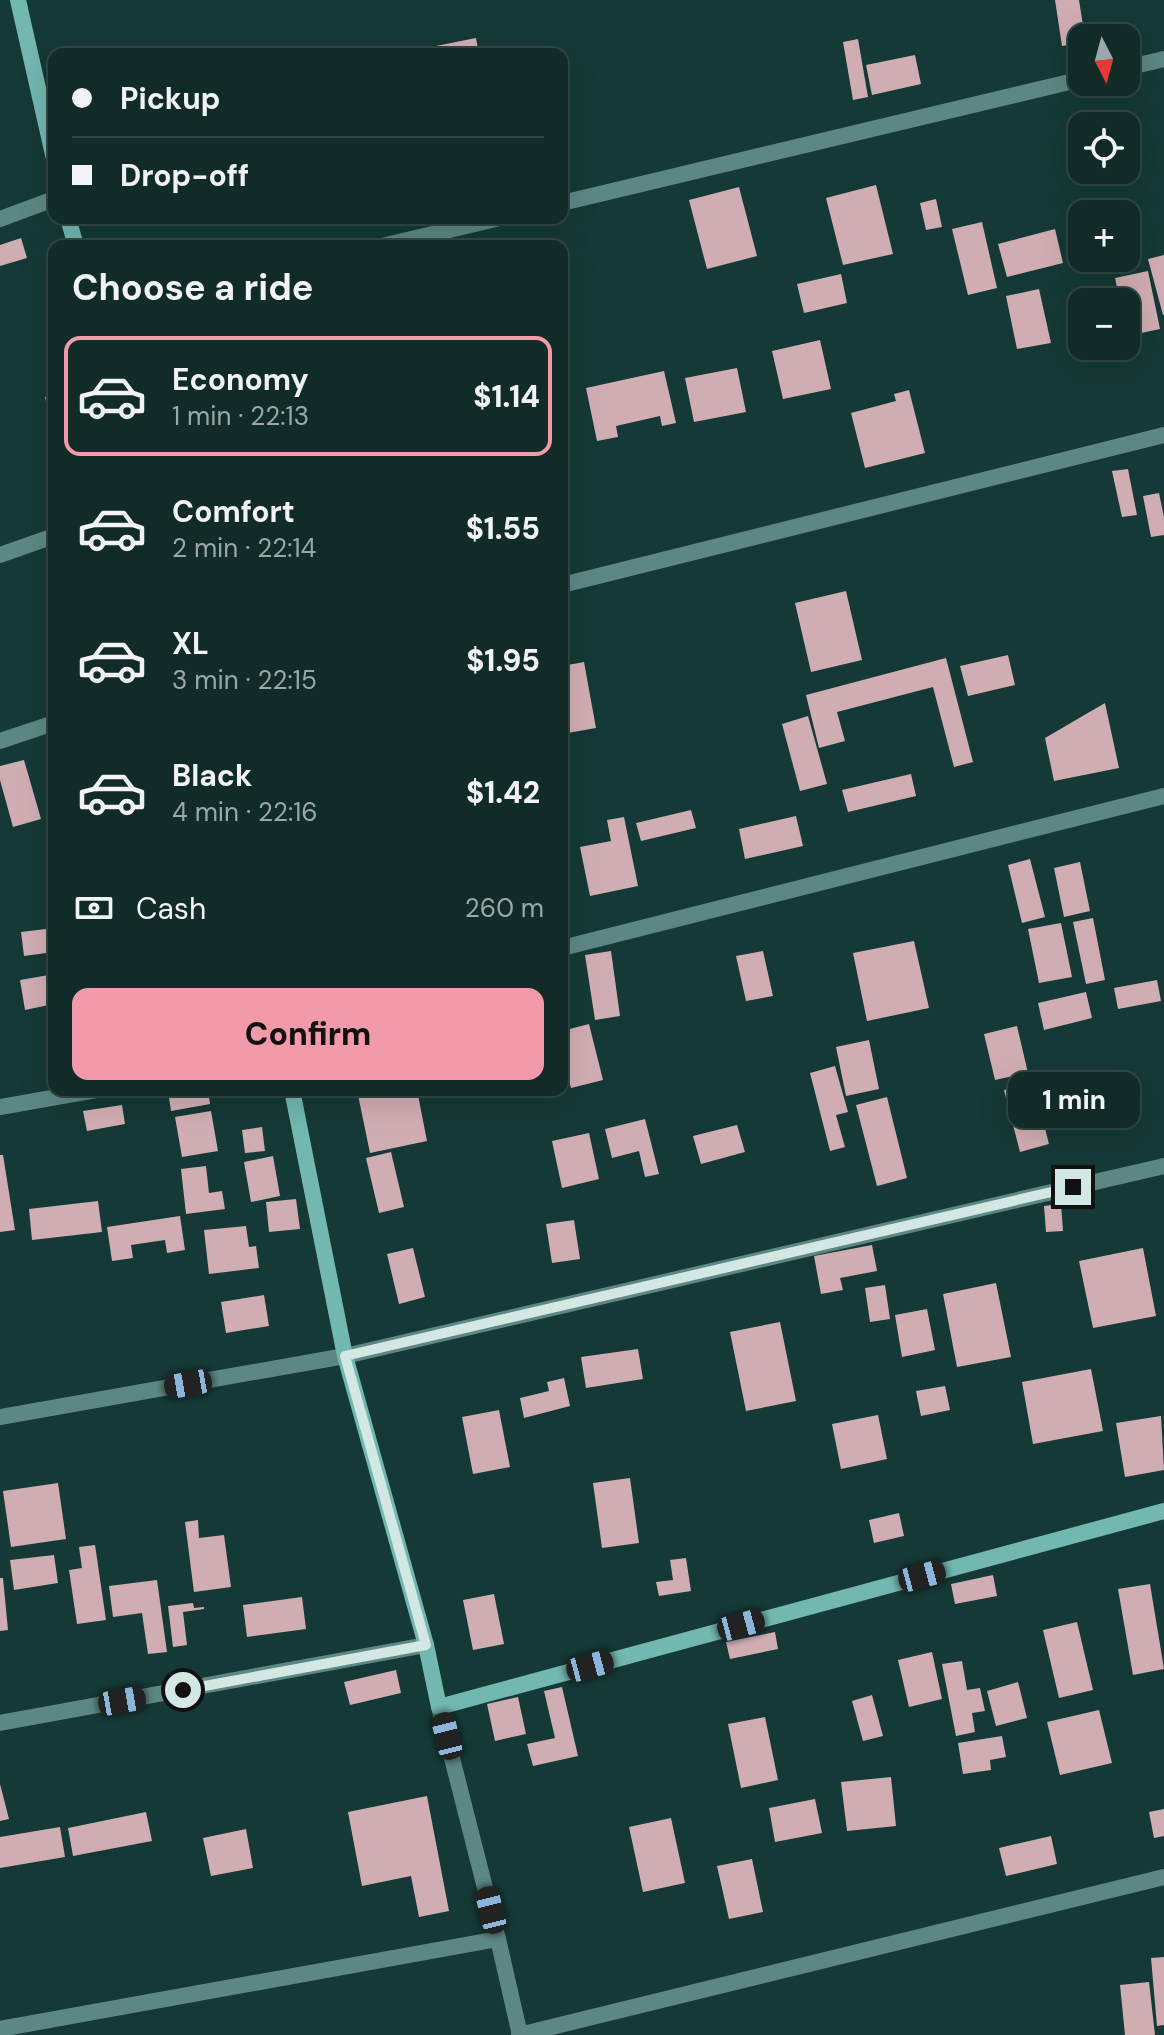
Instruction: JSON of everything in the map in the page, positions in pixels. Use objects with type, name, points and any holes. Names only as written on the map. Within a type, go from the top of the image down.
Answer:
[{"type":"main road","points":[[18,0],[48,132]]},
{"type":"main road","points":[[293,1096],[345,1356],[426,1645],[439,1707],[1164,1511]]},
{"type":"street","points":[[1140,65],[1164,59]]},
{"type":"street","points":[[568,202],[1068,82]]},
{"type":"street","points":[[0,219],[48,201]]},
{"type":"street","points":[[407,240],[475,224]]},
{"type":"street","points":[[568,584],[1164,435]]},
{"type":"street","points":[[0,555],[48,538]]},
{"type":"street","points":[[0,741],[48,725]]},
{"type":"street","points":[[568,946],[1164,796]]},
{"type":"street","points":[[0,1107],[62,1096]]},
{"type":"street","points":[[0,1417],[345,1356],[1164,1166]]},
{"type":"street","points":[[0,1723],[426,1645]]},
{"type":"street","points":[[439,1707],[520,2035],[1164,1877]]},
{"type":"street","points":[[0,2029],[498,1939]]},
{"type":"building","points":[[1055,0],[1079,0],[1083,24],[1068,24],[1068,45],[1062,46]]},
{"type":"building","points":[[476,38],[478,48],[426,48]]},
{"type":"building","points":[[858,39],[868,97],[853,100],[843,42]]},
{"type":"building","points":[[915,55],[921,84],[872,95],[866,65]]},
{"type":"building","points":[[876,185],[893,254],[843,265],[826,198]]},
{"type":"building","points":[[739,187],[757,256],[707,269],[689,200]]},
{"type":"building","points":[[936,199],[942,227],[926,230],[920,203]]},
{"type":"building","points":[[982,222],[997,288],[968,295],[952,229]]},
{"type":"building","points":[[1055,229],[1063,263],[1007,277],[998,244]]},
{"type":"building","points":[[21,238],[27,258],[0,266],[0,245]]},
{"type":"building","points":[[1164,255],[1164,315],[1163,315],[1148,259]]},
{"type":"building","points":[[1148,271],[1160,329],[1140,333],[1140,288],[1117,288],[1115,278]]},
{"type":"building","points":[[841,274],[847,303],[804,313],[797,284]]},
{"type":"building","points":[[1039,289],[1051,343],[1017,349],[1006,296]]},
{"type":"building","points":[[820,340],[831,389],[783,399],[772,351]]},
{"type":"building","points":[[737,368],[746,412],[694,422],[685,378]]},
{"type":"building","points":[[664,371],[676,423],[662,426],[660,416],[616,426],[618,437],[597,441],[586,388]]},
{"type":"building","points":[[909,390],[925,453],[865,468],[851,413],[896,401],[894,394]]},
{"type":"building","points":[[1128,469],[1137,515],[1122,517],[1112,471]]},
{"type":"building","points":[[1159,493],[1164,535],[1151,537],[1143,496]]},
{"type":"building","points":[[846,591],[862,660],[811,672],[795,603]]},
{"type":"building","points":[[1008,655],[1015,685],[968,696],[960,666]]},
{"type":"building","points":[[946,658],[973,762],[954,767],[933,687],[837,712],[845,741],[819,748],[806,695]]},
{"type":"building","points":[[584,662],[596,728],[568,733],[568,665]]},
{"type":"building","points":[[1105,703],[1119,768],[1054,781],[1045,738]]},
{"type":"building","points":[[808,716],[827,784],[800,791],[782,724]]},
{"type":"building","points":[[24,760],[41,819],[13,827],[0,780],[0,766]]},
{"type":"building","points":[[911,774],[916,796],[848,812],[842,790]]},
{"type":"building","points":[[691,810],[696,828],[641,841],[636,823]]},
{"type":"building","points":[[796,816],[803,846],[745,859],[739,829]]},
{"type":"building","points":[[624,817],[638,886],[590,896],[580,847],[611,841],[607,820]]},
{"type":"building","points":[[1030,859],[1045,917],[1022,923],[1008,865]]},
{"type":"building","points":[[1080,862],[1090,911],[1064,917],[1054,868]]},
{"type":"building","points":[[1093,918],[1105,980],[1086,984],[1073,922]]},
{"type":"building","points":[[1061,923],[1072,977],[1039,983],[1028,929]]},
{"type":"building","points":[[48,929],[48,953],[24,956],[21,932]]},
{"type":"building","points":[[914,941],[929,1008],[867,1021],[853,953]]},
{"type":"building","points":[[611,951],[620,1016],[595,1020],[585,955]]},
{"type":"building","points":[[763,951],[773,996],[746,1001],[736,956]]},
{"type":"building","points":[[48,975],[48,1005],[25,1010],[20,980]]},
{"type":"building","points":[[1157,980],[1161,1001],[1118,1009],[1114,988]]},
{"type":"building","points":[[1086,992],[1092,1018],[1044,1030],[1038,1003]]},
{"type":"building","points":[[589,1024],[603,1080],[571,1088],[568,1029]]},
{"type":"building","points":[[1017,1026],[1028,1073],[995,1080],[984,1034]]},
{"type":"building","points":[[869,1040],[879,1089],[846,1096],[836,1047]]},
{"type":"building","points":[[835,1066],[848,1112],[836,1115],[845,1147],[830,1151],[810,1073]]},
{"type":"building","points":[[1033,1082],[1049,1144],[1020,1152],[1004,1090]]},
{"type":"building","points":[[169,1096],[209,1096],[210,1104],[171,1111]]},
{"type":"building","points":[[358,1096],[418,1096],[427,1141],[370,1153]]},
{"type":"building","points":[[887,1097],[907,1178],[877,1186],[856,1105]]},
{"type":"building","points":[[122,1105],[125,1124],[87,1131],[83,1111]]},
{"type":"building","points":[[211,1111],[218,1151],[182,1157],[175,1117]]},
{"type":"building","points":[[645,1119],[659,1174],[645,1177],[639,1151],[612,1158],[605,1129]]},
{"type":"building","points":[[737,1125],[745,1152],[701,1164],[693,1136]]},
{"type":"building","points":[[262,1127],[265,1151],[245,1153],[242,1130]]},
{"type":"building","points":[[589,1133],[599,1179],[562,1188],[552,1141]]},
{"type":"building","points":[[391,1152],[404,1207],[379,1213],[366,1158]]},
{"type":"building","points":[[0,1155],[3,1155],[15,1230],[0,1232]]},
{"type":"building","points":[[273,1156],[280,1196],[251,1202],[244,1162]]},
{"type":"building","points":[[206,1166],[209,1193],[222,1191],[225,1209],[186,1214],[181,1169]]},
{"type":"building","points":[[296,1199],[300,1229],[269,1232],[266,1202]]},
{"type":"building","points":[[98,1201],[102,1232],[32,1240],[29,1209]]},
{"type":"building","points":[[1061,1204],[1063,1231],[1046,1232],[1044,1206]]},
{"type":"building","points":[[180,1216],[185,1250],[167,1253],[165,1240],[131,1245],[133,1258],[112,1261],[107,1227]]},
{"type":"building","points":[[574,1220],[580,1259],[552,1263],[546,1224]]},
{"type":"building","points":[[246,1226],[249,1247],[256,1246],[259,1268],[209,1274],[204,1230]]},
{"type":"building","points":[[872,1245],[877,1271],[840,1278],[843,1290],[821,1294],[814,1256]]},
{"type":"building","points":[[413,1248],[425,1297],[399,1304],[387,1254]]},
{"type":"building","points":[[1143,1248],[1156,1316],[1093,1328],[1079,1261]]},
{"type":"building","points":[[996,1283],[1011,1357],[957,1367],[943,1294]]},
{"type":"building","points":[[885,1285],[890,1319],[870,1322],[865,1288]]},
{"type":"building","points":[[264,1295],[269,1326],[226,1333],[221,1302]]},
{"type":"building","points":[[927,1309],[935,1350],[902,1357],[895,1315]]},
{"type":"building","points":[[780,1322],[796,1401],[746,1411],[730,1332]]},
{"type":"building","points":[[638,1349],[643,1379],[586,1388],[581,1357]]},
{"type":"building","points":[[1091,1369],[1103,1431],[1033,1444],[1022,1382]]},
{"type":"building","points":[[564,1378],[570,1406],[524,1418],[520,1398],[549,1391],[547,1382]]},
{"type":"building","points":[[945,1386],[950,1410],[921,1416],[916,1391]]},
{"type":"building","points":[[499,1410],[510,1467],[473,1474],[462,1417]]},
{"type":"building","points":[[878,1415],[887,1459],[841,1469],[832,1424]]},
{"type":"building","points":[[1161,1416],[1164,1470],[1125,1477],[1116,1423]]},
{"type":"building","points":[[630,1478],[639,1543],[602,1548],[593,1483]]},
{"type":"building","points":[[58,1483],[66,1539],[11,1547],[3,1491]]},
{"type":"building","points":[[899,1513],[904,1536],[874,1543],[869,1520]]},
{"type":"building","points":[[198,1520],[199,1538],[224,1535],[231,1587],[194,1592],[185,1522]]},
{"type":"building","points":[[95,1545],[106,1620],[77,1624],[69,1570],[82,1568],[79,1547]]},
{"type":"building","points":[[54,1555],[58,1583],[14,1590],[10,1560]]},
{"type":"building","points":[[686,1558],[691,1591],[659,1596],[656,1582],[673,1580],[670,1560]]},
{"type":"building","points":[[993,1575],[997,1596],[955,1604],[951,1584]]},
{"type":"building","points":[[0,1578],[3,1578],[8,1630],[0,1631]]},
{"type":"building","points":[[157,1580],[167,1652],[148,1654],[142,1613],[113,1617],[109,1586]]},
{"type":"building","points":[[1150,1584],[1164,1669],[1133,1675],[1118,1589]]},
{"type":"building","points":[[494,1594],[504,1644],[473,1650],[463,1600]]},
{"type":"building","points":[[302,1597],[306,1629],[247,1637],[243,1605]]},
{"type":"building","points":[[193,1603],[194,1608],[204,1609],[183,1612],[187,1645],[173,1647],[168,1606]]},
{"type":"building","points":[[1077,1622],[1093,1690],[1059,1698],[1043,1630]]},
{"type":"building","points":[[775,1632],[778,1649],[730,1659],[726,1642]]},
{"type":"building","points":[[932,1652],[942,1699],[909,1707],[898,1660]]},
{"type":"building","points":[[962,1661],[967,1690],[980,1688],[985,1711],[972,1713],[975,1732],[956,1736],[942,1664]]},
{"type":"building","points":[[396,1670],[401,1693],[350,1705],[344,1682]]},
{"type":"building","points":[[1018,1682],[1027,1718],[996,1726],[987,1691]]},
{"type":"building","points":[[562,1687],[578,1756],[533,1766],[527,1744],[555,1738],[544,1691]]},
{"type":"building","points":[[872,1695],[883,1736],[863,1741],[852,1701]]},
{"type":"building","points":[[518,1697],[526,1734],[495,1741],[487,1704]]},
{"type":"building","points":[[1099,1710],[1112,1763],[1060,1775],[1047,1722]]},
{"type":"building","points":[[765,1717],[778,1780],[741,1788],[728,1724]]},
{"type":"building","points":[[1002,1736],[1006,1757],[990,1760],[991,1770],[963,1774],[958,1743]]},
{"type":"building","points":[[891,1777],[896,1826],[847,1831],[841,1782]]},
{"type":"building","points":[[0,1784],[9,1819],[0,1821]]},
{"type":"building","points":[[427,1796],[449,1911],[419,1917],[411,1876],[362,1886],[348,1812]]},
{"type":"building","points":[[815,1799],[822,1833],[775,1842],[769,1808]]},
{"type":"building","points":[[1164,1809],[1164,1836],[1154,1838],[1149,1812]]},
{"type":"building","points":[[146,1812],[152,1841],[73,1856],[68,1828]]},
{"type":"building","points":[[671,1818],[685,1883],[643,1892],[629,1827]]},
{"type":"building","points":[[60,1827],[65,1857],[0,1868],[0,1837]]},
{"type":"building","points":[[246,1829],[253,1868],[211,1876],[203,1838]]},
{"type":"building","points":[[1051,1836],[1057,1864],[1006,1876],[999,1848]]},
{"type":"building","points":[[752,1859],[763,1912],[729,1919],[717,1866]]},
{"type":"building","points":[[1164,1957],[1164,2025],[1157,2026],[1151,1958]]},
{"type":"building","points":[[1149,1982],[1155,2035],[1125,2035],[1120,1985]]},
{"type":"route","points":[[183,1690],[426,1645],[345,1356],[1073,1187]]}]
